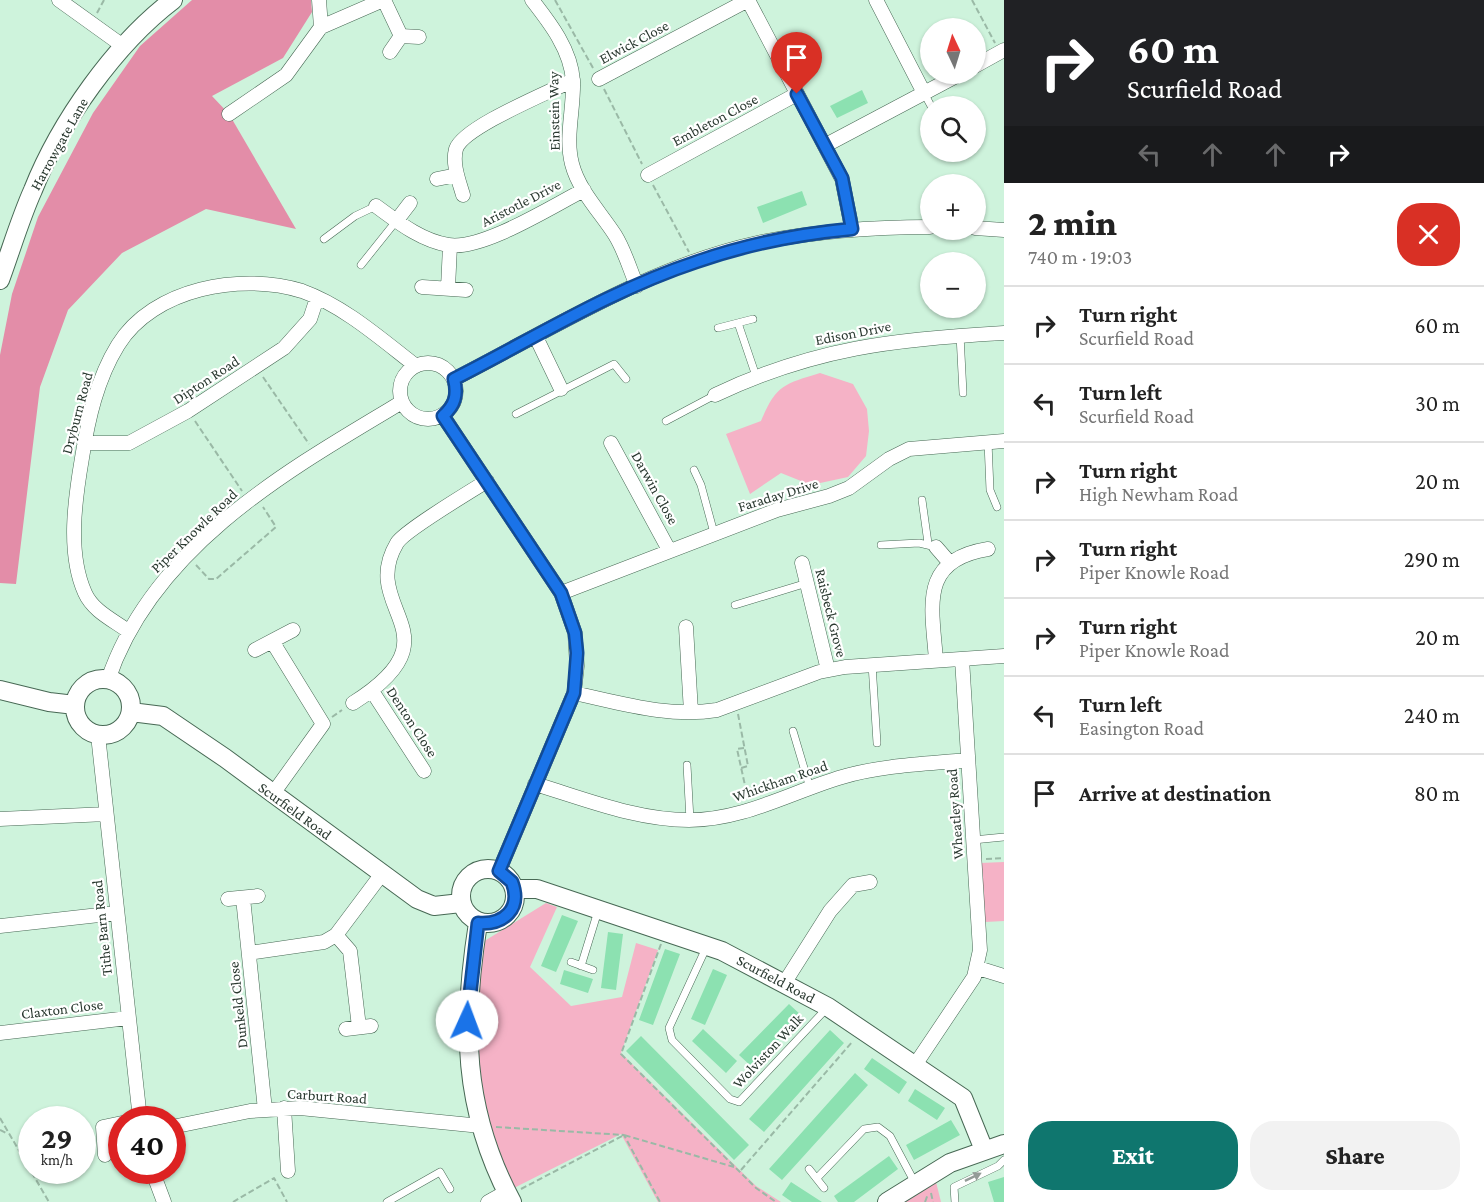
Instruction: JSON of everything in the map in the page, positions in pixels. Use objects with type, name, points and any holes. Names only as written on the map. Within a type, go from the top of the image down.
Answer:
[{"type":"street","points":[[59,0],[123,46]]},
{"type":"street","name":"Harrowgate Lane","points":[[0,280],[33,188],[78,104],[123,46],[173,0]]},
{"type":"street","points":[[319,0],[321,27]]},
{"type":"street","points":[[229,114],[286,75],[321,27],[383,0],[401,36]]},
{"type":"street","name":"Einstein Way","points":[[532,0],[551,24],[568,57],[573,80],[569,139],[572,165],[584,190],[617,238],[637,286]]},
{"type":"street","points":[[748,0],[842,178],[852,229]]},
{"type":"street","name":"Elwick Close","points":[[599,79],[748,0]]},
{"type":"street","points":[[876,0],[924,93]]},
{"type":"street","points":[[401,36],[419,37]]},
{"type":"street","points":[[390,52],[401,36]]},
{"type":"street","points":[[986,60],[1002,51]]},
{"type":"street","points":[[463,195],[457,175],[456,149],[471,132],[573,80]]},
{"type":"street","points":[[826,146],[941,84]]},
{"type":"street","name":"Embleton Close","points":[[648,175],[797,94]]},
{"type":"street","points":[[437,180],[457,175]]},
{"type":"street","name":"Aristotle Drive","points":[[376,206],[412,232],[450,246],[486,240],[584,190]]},
{"type":"street","points":[[397,220],[410,203]]},
{"type":"street","points":[[454,379],[616,295],[694,262],[755,244],[813,233],[852,229],[920,227]]},
{"type":"street","points":[[986,229],[1004,230]]},
{"type":"street","points":[[448,288],[450,246]]},
{"type":"street","name":"Dryburn Road","points":[[128,631],[95,608],[85,594],[78,575],[75,550],[77,485],[84,443],[100,379],[119,343],[149,313],[186,293],[230,282],[270,283],[317,298],[361,323],[416,366]]},
{"type":"street","points":[[422,287],[466,290]]},
{"type":"street","name":"Dipton Road","points":[[84,443],[129,443],[188,411],[284,348],[310,318],[317,298]]},
{"type":"street","name":"Edison Drive","points":[[714,395],[756,376],[811,357],[912,339],[1004,333]]},
{"type":"street","points":[[536,337],[561,389]]},
{"type":"street","points":[[425,363],[439,365],[454,379],[456,399],[450,410],[443,416],[430,420],[420,418],[411,414],[402,402],[401,382],[416,366],[425,363]]},
{"type":"street","name":"Piper Knowle Road","points":[[108,680],[128,631],[159,587],[188,556],[252,498],[315,453],[402,402]]},
{"type":"street","points":[[443,416],[561,593],[575,633],[577,660],[574,693],[499,871]]},
{"type":"street","name":"Faraday Drive","points":[[561,593],[714,533],[849,488],[889,459],[909,449],[1004,441]]},
{"type":"street","name":"Darwin Close","points":[[611,443],[669,550]]},
{"type":"street","points":[[353,703],[372,691],[397,667],[405,641],[405,629],[387,585],[388,566],[397,541],[487,481]]},
{"type":"street","points":[[932,545],[949,562]]},
{"type":"street","points":[[936,660],[932,601],[936,581],[949,562],[965,553],[988,549]]},
{"type":"street","name":"Raisbeck Grove","points":[[802,563],[828,670]]},
{"type":"street","points":[[686,627],[691,712]]},
{"type":"street","points":[[255,650],[293,630]]},
{"type":"street","points":[[272,642],[323,724],[272,795]]},
{"type":"street","points":[[574,693],[662,712],[717,710],[828,670],[872,664],[1004,656]]},
{"type":"street","name":"Wheatley Road","points":[[962,659],[980,950],[978,968]]},
{"type":"street","points":[[108,680],[126,691],[130,712],[119,730],[98,735],[80,725],[75,705],[77,696],[90,682],[108,680]]},
{"type":"street","points":[[0,690],[49,702],[75,705]]},
{"type":"street","name":"Denton Close","points":[[372,691],[425,772]]},
{"type":"street","name":"Scurfield Road","points":[[130,712],[163,716],[417,899],[434,906],[460,903]]},
{"type":"street","name":"Tithe Barn Road","points":[[98,735],[138,1106]]},
{"type":"street","name":"Whickham Road","points":[[535,784],[625,812],[690,820],[723,818],[750,811],[810,788],[887,767],[968,760]]},
{"type":"street","points":[[0,819],[106,814]]},
{"type":"street","points":[[487,868],[499,871],[512,882],[515,889],[515,903],[506,919],[478,923],[464,911],[460,903],[462,889],[467,878],[487,868]]},
{"type":"street","points":[[249,953],[324,942],[336,935],[381,875]]},
{"type":"street","points":[[785,982],[830,910],[853,885],[871,883]]},
{"type":"street","name":"Scurfield Road","points":[[515,889],[537,889],[666,930],[707,945],[785,982],[828,1007],[963,1098],[999,1152]]},
{"type":"street","points":[[228,900],[258,896]]},
{"type":"street","name":"Dunkeld Close","points":[[243,898],[265,1110]]},
{"type":"street","points":[[0,926],[117,913]]},
{"type":"street","points":[[478,923],[467,1021],[472,1086],[481,1126],[509,1196],[488,1202]]},
{"type":"street","points":[[336,935],[350,951],[358,1027]]},
{"type":"street","points":[[915,1065],[978,968],[1004,976]]},
{"type":"street","name":"Claxton Close","points":[[0,1033],[128,1018]]},
{"type":"street","points":[[284,1108],[287,1171]]},
{"type":"street","name":"Carburt Road","points":[[186,1124],[284,1108],[481,1126]]},
{"type":"street","points":[[105,1155],[103,1127],[108,1126]]},
{"type":"street","points":[[887,1202],[950,1163],[999,1152]]},
{"type":"street","points":[[157,1184],[164,1202]]},
{"type":"lane","points":[[324,239],[355,216],[376,206]]},
{"type":"lane","points":[[361,265],[397,220]]},
{"type":"lane","points":[[718,328],[753,319]]},
{"type":"lane","points":[[738,323],[756,376]]},
{"type":"lane","points":[[960,335],[963,393]]},
{"type":"lane","points":[[516,414],[561,389],[614,364],[626,379]]},
{"type":"lane","points":[[666,421],[714,395]]},
{"type":"lane","points":[[988,442],[990,490],[997,507]]},
{"type":"lane","points":[[694,470],[701,485],[714,533]]},
{"type":"lane","points":[[881,545],[932,545],[922,500]]},
{"type":"lane","points":[[735,605],[807,583]]},
{"type":"lane","points":[[872,664],[877,743]]},
{"type":"lane","points":[[793,731],[810,788]]},
{"type":"lane","points":[[687,765],[690,820]]},
{"type":"lane","points":[[974,840],[1004,837]]},
{"type":"lane","points":[[581,966],[599,909]]},
{"type":"lane","name":"Wolviston Walk","points":[[707,945],[669,1028],[672,1040],[730,1099],[740,1102],[828,1007]]},
{"type":"lane","points":[[571,962],[593,970]]},
{"type":"lane","points":[[817,1178],[864,1130],[878,1127],[890,1137],[915,1183]]},
{"type":"lane","points":[[955,1202],[954,1187],[998,1166],[999,1152]]},
{"type":"lane","points":[[809,1169],[824,1188]]},
{"type":"lane","points":[[387,1202],[440,1172],[450,1189]]},
{"type":"path","points":[[555,0],[599,79],[694,262]]},
{"type":"path","points":[[972,0],[1002,51]]},
{"type":"path","points":[[256,368],[315,453]]},
{"type":"path","points":[[188,411],[276,527],[216,579],[209,579],[188,556]]},
{"type":"path","points":[[323,724],[353,703]]},
{"type":"path","points":[[735,703],[748,766],[741,768]]},
{"type":"path","points":[[744,748],[738,749],[750,811]]},
{"type":"path","points":[[975,860],[1004,858]]},
{"type":"path","points":[[666,930],[621,1054],[740,1171],[776,1202]]},
{"type":"path","points":[[740,1171],[863,1030]]},
{"type":"path","points":[[0,1118],[49,1202]]},
{"type":"path","points":[[481,1126],[632,1135],[737,1168]]},
{"type":"path","points":[[0,1130],[10,1135]]},
{"type":"path","points":[[509,1196],[624,1135]]},
{"type":"path","points":[[624,1135],[660,1202]]},
{"type":"path","points":[[233,1202],[274,1178],[287,1202]]},
{"type":"shaded area","points":[[192,0],[311,0],[312,12],[283,58],[212,96],[229,114],[296,229],[206,209],[122,253],[68,310],[40,387],[16,584],[0,583],[0,355],[12,294],[38,217],[93,113],[140,46]]},
{"type":"shaded area","points":[[820,373],[853,384],[867,409],[869,431],[866,456],[848,477],[811,485],[781,473],[750,494],[726,434],[761,421],[771,400],[783,388]]},
{"type":"shaded area","points":[[1004,862],[1004,921],[985,922],[980,863]]},
{"type":"shaded area","points":[[546,903],[557,907],[530,967],[571,1006],[622,997],[636,943],[658,950],[621,1053],[756,1186],[781,1202],[658,1202],[621,1134],[512,1189],[474,1086],[478,945]]},
{"type":"shaded area","points":[[936,1182],[941,1202],[903,1202]]},
{"type":"building","points":[[862,90],[868,103],[837,118],[830,106]]},
{"type":"building","points":[[802,191],[807,205],[763,223],[757,207]]},
{"type":"building","points":[[562,915],[578,921],[556,972],[541,966]]},
{"type":"building","points":[[608,932],[623,934],[616,990],[601,988]]},
{"type":"building","points":[[665,949],[680,954],[653,1025],[639,1020]]},
{"type":"building","points":[[713,969],[727,975],[705,1025],[691,1019]]},
{"type":"building","points":[[564,970],[593,979],[588,993],[560,984]]},
{"type":"building","points":[[789,1004],[802,1016],[752,1067],[739,1055]]},
{"type":"building","points":[[703,1029],[737,1061],[726,1073],[692,1041]]},
{"type":"building","points":[[830,1030],[844,1043],[764,1132],[749,1119]]},
{"type":"building","points":[[641,1036],[749,1145],[734,1160],[626,1051]]},
{"type":"building","points":[[872,1058],[907,1082],[899,1094],[864,1069]]},
{"type":"building","points":[[855,1073],[868,1085],[782,1180],[769,1169]]},
{"type":"building","points":[[915,1089],[945,1108],[937,1120],[908,1101]]},
{"type":"building","points":[[951,1120],[960,1135],[914,1160],[906,1145]]},
{"type":"building","points":[[889,1156],[898,1169],[854,1202],[838,1202],[834,1196]]},
{"type":"building","points":[[1004,1177],[1004,1202],[994,1202],[988,1182]]},
{"type":"building","points":[[791,1182],[822,1202],[792,1202],[782,1195]]},
{"type":"route","points":[[467,1021],[467,1000],[478,923],[488,924],[506,919],[515,903],[515,889],[512,882],[499,871],[571,704],[577,653],[575,633],[561,593],[443,416],[450,410],[456,399],[454,379],[616,295],[694,262],[755,244],[813,233],[852,229],[847,194],[842,178],[797,94]]}]
